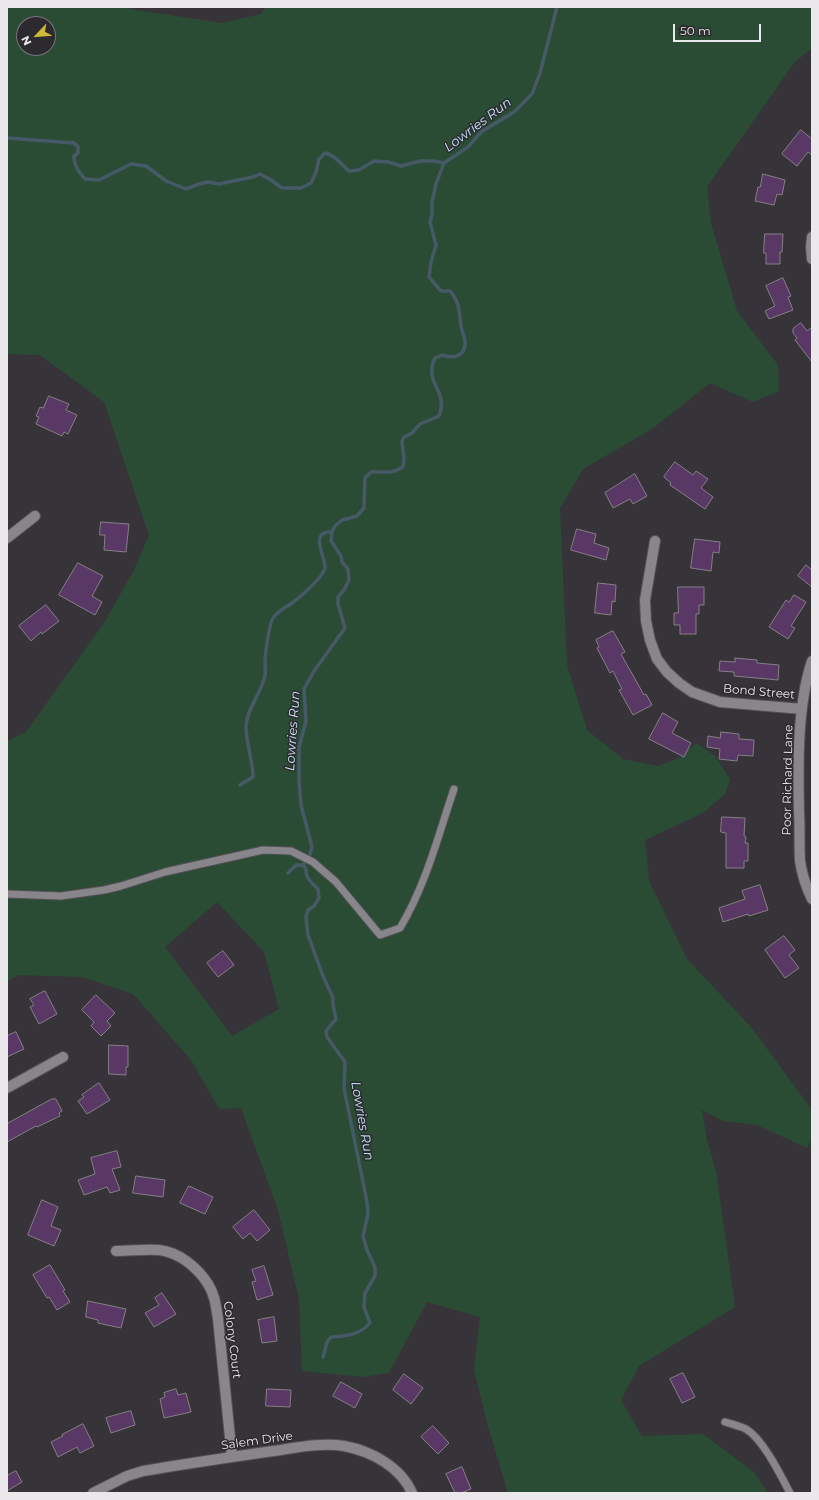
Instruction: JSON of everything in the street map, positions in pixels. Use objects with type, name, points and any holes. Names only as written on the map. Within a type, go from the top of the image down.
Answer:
[{"type":"street","points":[[812,237],[812,259]]},
{"type":"street","points":[[7,538],[35,516]]},
{"type":"street","name":"Bond Street","points":[[655,541],[645,600],[646,621],[650,640],[657,659],[667,672],[678,683],[692,692],[720,702],[802,709]]},
{"type":"street","name":"Poor Richard Lane","points":[[812,661],[802,709],[799,794],[800,862],[804,880],[812,899]]},
{"type":"street","points":[[7,1088],[63,1057]]},
{"type":"street","name":"Colony Court","points":[[116,1251],[160,1250],[175,1254],[188,1262],[199,1272],[208,1284],[215,1300],[218,1319],[232,1457]]},
{"type":"street","name":"Salem Drive","points":[[93,1493],[127,1476],[143,1471],[232,1457],[330,1445],[345,1446],[386,1462],[400,1475],[412,1493]]},
{"type":"lane","points":[[7,894],[61,896],[121,886],[165,872],[263,850],[291,851],[313,862],[336,882],[380,935],[400,928],[408,915],[420,890],[454,789]]},
{"type":"lane","points":[[725,1422],[746,1429],[759,1442],[776,1466],[790,1493]]},
{"type":"green space","points":[[7,7],[117,7],[222,23],[261,14],[266,7],[812,7],[812,48],[794,63],[707,187],[711,223],[737,311],[778,365],[779,391],[753,402],[710,383],[652,429],[583,469],[560,508],[567,665],[587,730],[623,759],[658,766],[679,758],[696,743],[715,756],[730,779],[725,794],[703,813],[645,840],[649,881],[687,959],[751,1027],[812,1110],[812,1139],[807,1148],[757,1125],[723,1121],[702,1110],[707,1140],[716,1171],[735,1307],[639,1366],[621,1400],[642,1436],[703,1434],[754,1472],[768,1493],[508,1493],[488,1426],[474,1369],[480,1317],[427,1302],[389,1373],[363,1377],[302,1371],[299,1299],[278,1210],[241,1108],[219,1109],[191,1060],[133,994],[82,977],[19,975],[7,981],[7,741],[26,732],[104,623],[134,570],[149,535],[104,402],[40,355],[7,354]],"holes":[[[217,902],[264,952],[279,1009],[232,1036],[165,947]]]},
{"type":"building","points":[[801,130],[812,139],[812,155],[808,152],[797,166],[782,154]]},
{"type":"building","points":[[763,174],[785,180],[782,195],[777,194],[774,205],[755,201]]},
{"type":"building","points":[[765,234],[783,234],[780,264],[766,264],[766,253],[764,253]]},
{"type":"building","points":[[783,278],[791,296],[788,297],[793,310],[769,319],[765,311],[775,306],[766,286]]},
{"type":"building","points":[[801,323],[807,331],[812,327],[812,362],[795,340],[797,338],[793,333],[793,329]]},
{"type":"building","points":[[49,396],[69,404],[66,410],[77,415],[68,434],[64,432],[62,436],[36,424],[39,417],[36,416],[40,407],[43,408]]},
{"type":"building","points":[[675,462],[693,475],[696,471],[708,479],[701,488],[713,497],[705,509],[670,485],[671,483],[664,477]]},
{"type":"building","points":[[635,474],[647,496],[633,504],[630,499],[613,508],[605,493]]},
{"type":"building","points":[[101,522],[129,524],[126,552],[104,550],[105,535],[100,535]]},
{"type":"building","points":[[577,529],[596,534],[594,543],[609,548],[606,560],[571,550]]},
{"type":"building","points":[[695,539],[720,542],[719,553],[713,552],[711,571],[691,568]]},
{"type":"building","points":[[78,563],[103,576],[92,596],[102,602],[95,615],[59,595]]},
{"type":"building","points":[[806,565],[812,570],[812,587],[798,576]]},
{"type":"building","points":[[598,583],[616,585],[615,602],[612,601],[611,615],[595,613]]},
{"type":"building","points":[[678,587],[704,587],[704,605],[699,605],[699,614],[696,614],[696,634],[680,634],[680,625],[674,625],[674,613],[678,613]]},
{"type":"building","points":[[794,595],[806,602],[791,626],[795,628],[788,639],[769,627],[786,600],[789,602]]},
{"type":"building","points":[[46,605],[59,621],[42,634],[41,632],[31,641],[19,626]]},
{"type":"building","points":[[613,631],[625,652],[621,654],[644,695],[646,694],[652,705],[633,715],[619,690],[622,689],[613,671],[610,673],[597,648],[599,647],[596,640]]},
{"type":"building","points":[[735,658],[757,660],[757,663],[779,665],[778,680],[734,676],[734,672],[719,671],[720,661],[735,662]]},
{"type":"building","points":[[663,713],[678,722],[672,733],[691,743],[684,757],[649,739]]},
{"type":"building","points":[[721,732],[739,734],[739,739],[754,740],[753,756],[738,755],[737,761],[719,759],[720,749],[707,747],[708,736],[720,738]]},
{"type":"building","points":[[722,817],[745,818],[744,836],[746,837],[745,843],[748,843],[748,861],[744,861],[744,868],[726,868],[726,833],[721,832]]},
{"type":"building","points":[[760,885],[768,910],[749,916],[748,914],[723,922],[719,908],[745,899],[742,891]]},
{"type":"building","points":[[784,936],[795,950],[789,955],[799,968],[785,978],[765,950]]},
{"type":"building","points":[[223,951],[234,965],[218,977],[207,963]]},
{"type":"building","points":[[45,991],[57,1014],[39,1024],[30,1007],[34,1005],[30,999]]},
{"type":"building","points":[[96,995],[115,1013],[107,1021],[111,1026],[101,1036],[91,1026],[94,1022],[82,1010]]},
{"type":"building","points":[[16,1032],[24,1049],[7,1057],[7,1036]]},
{"type":"building","points":[[109,1045],[128,1046],[128,1067],[126,1067],[126,1075],[109,1074]]},
{"type":"building","points":[[99,1083],[110,1100],[87,1114],[78,1101],[84,1097],[82,1095]]},
{"type":"building","points":[[52,1099],[56,1099],[62,1111],[59,1113],[60,1116],[37,1127],[36,1126],[7,1142],[7,1124]]},
{"type":"building","points":[[117,1151],[121,1167],[112,1169],[120,1190],[110,1193],[107,1187],[84,1195],[78,1180],[95,1174],[91,1158]]},
{"type":"building","points":[[136,1176],[165,1180],[163,1197],[133,1193]]},
{"type":"building","points":[[189,1186],[213,1197],[205,1214],[180,1203]]},
{"type":"building","points":[[42,1200],[58,1207],[51,1226],[61,1230],[54,1246],[28,1235]]},
{"type":"building","points":[[254,1210],[270,1230],[257,1241],[250,1233],[243,1239],[233,1227]]},
{"type":"building","points":[[50,1265],[65,1290],[63,1291],[70,1302],[57,1310],[49,1297],[47,1298],[33,1275]]},
{"type":"building","points":[[264,1266],[273,1295],[257,1300],[252,1282],[256,1281],[252,1270]]},
{"type":"building","points":[[162,1293],[176,1314],[154,1327],[145,1313],[159,1305],[155,1298]]},
{"type":"building","points":[[88,1301],[126,1309],[121,1328],[98,1323],[98,1320],[86,1317]]},
{"type":"building","points":[[274,1317],[277,1341],[262,1343],[258,1320]]},
{"type":"building","points":[[683,1373],[695,1397],[682,1403],[670,1379]]},
{"type":"building","points":[[404,1374],[423,1388],[411,1404],[393,1390]]},
{"type":"building","points":[[341,1382],[362,1394],[355,1408],[333,1396]]},
{"type":"building","points":[[176,1389],[178,1395],[186,1393],[191,1412],[164,1418],[160,1399],[165,1397],[164,1393]]},
{"type":"building","points":[[267,1389],[291,1390],[290,1407],[266,1406]]},
{"type":"building","points":[[131,1411],[135,1425],[111,1433],[106,1418]]},
{"type":"building","points":[[83,1424],[94,1446],[80,1453],[77,1447],[58,1457],[51,1442]]},
{"type":"building","points":[[433,1426],[449,1443],[438,1454],[421,1437]]},
{"type":"building","points":[[462,1467],[471,1489],[461,1493],[455,1493],[446,1474]]},
{"type":"building","points":[[16,1471],[22,1482],[7,1491],[7,1476]]},
{"type":"waterway","name":"Lowries Run","points":[[303,865],[309,857],[312,847],[301,805],[299,781],[299,747],[306,721],[304,689],[314,671],[345,628],[338,604],[338,597],[344,590],[349,580],[348,569],[342,562],[341,556],[331,541],[332,532],[335,526],[342,520],[357,516],[364,508],[365,478],[371,472],[391,472],[403,467],[404,459],[402,442],[404,437],[412,433],[420,424],[439,416],[441,401],[433,379],[432,366],[435,358],[442,355],[454,357],[461,354],[465,346],[465,341],[456,299],[450,291],[441,291],[429,277],[431,262],[436,245],[430,222],[436,184],[444,163],[468,147],[481,132],[514,112],[532,94],[540,73],[557,7]]},
{"type":"waterway","points":[[7,138],[74,143],[78,147],[78,153],[74,156],[75,163],[85,179],[99,180],[131,164],[146,166],[166,181],[186,189],[208,182],[219,184],[253,177],[260,174],[282,188],[301,188],[311,183],[316,172],[319,159],[325,153],[335,158],[349,171],[359,170],[374,161],[388,162],[401,166],[420,161],[444,163]]},
{"type":"waterway","points":[[240,785],[253,777],[246,726],[249,713],[261,688],[265,675],[266,647],[273,618],[277,613],[304,593],[322,574],[325,564],[320,546],[321,535],[332,532]]},
{"type":"waterway","points":[[288,873],[296,865],[303,865]]},
{"type":"waterway","name":"Lowries Run","points":[[303,865],[306,869],[308,878],[318,889],[319,898],[314,906],[308,910],[306,917],[308,935],[333,998],[336,1019],[326,1031],[327,1037],[345,1062],[344,1088],[367,1202],[368,1214],[363,1236],[367,1250],[375,1267],[375,1276],[365,1293],[364,1307],[370,1323],[362,1330],[357,1332],[331,1337],[327,1342],[323,1357]]}]
